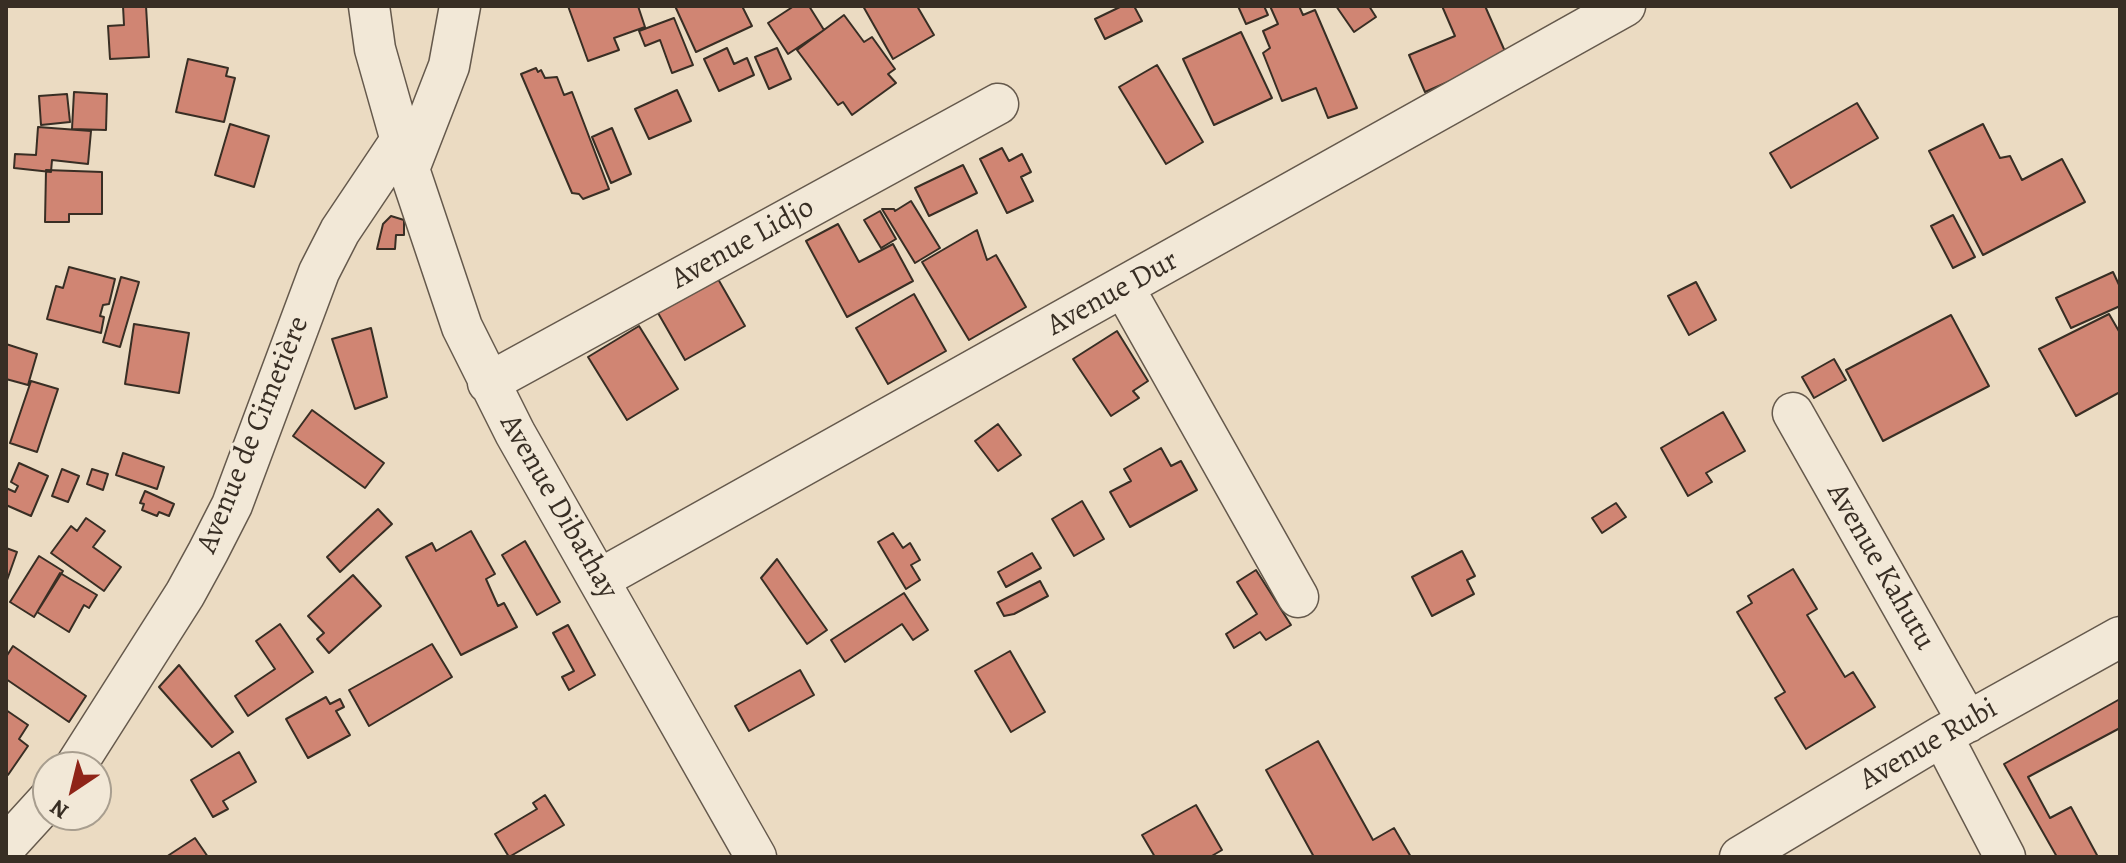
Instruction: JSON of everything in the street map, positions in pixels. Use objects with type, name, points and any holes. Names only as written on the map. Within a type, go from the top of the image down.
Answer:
[{"type":"street","name":"Avenue Dibathay","points":[[369,6],[375,49],[405,154],[462,327],[488,383],[756,857]]},
{"type":"street","name":"Avenue de Cimetière","points":[[85,751],[185,594],[232,505],[319,272],[340,231],[405,154],[449,66],[460,6]]},
{"type":"street","name":"Avenue Dur","points":[[600,579],[1625,6]]},
{"type":"street","name":"Avenue Lidjo","points":[[488,383],[998,104]]},
{"type":"street","points":[[1124,288],[1298,597]]},
{"type":"street","name":"Avenue Kahutu","points":[[1793,413],[1955,729],[2005,857]]},
{"type":"street","name":"Avenue Rubi","points":[[1740,857],[1955,729],[2120,637]]},
{"type":"street","points":[[6,846],[32,818]]},
{"type":"building","points":[[123,6],[146,6],[149,57],[110,59],[108,26],[124,25]]},
{"type":"building","points":[[568,6],[638,6],[645,27],[614,38],[619,50],[588,61]]},
{"type":"building","points":[[675,6],[742,6],[752,26],[696,52]]},
{"type":"building","points":[[794,6],[809,6],[824,30],[788,54],[768,23]]},
{"type":"building","points":[[863,6],[917,6],[934,35],[893,59]]},
{"type":"building","points":[[1122,6],[1134,6],[1142,21],[1105,39],[1095,19]]},
{"type":"building","points":[[1238,6],[1264,6],[1268,15],[1246,24]]},
{"type":"building","points":[[1270,6],[1299,6],[1303,15],[1315,10],[1357,108],[1328,118],[1316,88],[1282,101],[1263,53],[1270,48],[1263,31],[1278,24]]},
{"type":"building","points":[[1336,6],[1369,6],[1376,17],[1354,32]]},
{"type":"building","points":[[1442,6],[1485,6],[1507,56],[1425,92],[1409,55],[1455,36]]},
{"type":"building","points":[[844,15],[864,42],[872,37],[895,69],[888,74],[896,83],[852,115],[843,102],[838,105],[797,50]]},
{"type":"building","points":[[674,18],[693,65],[672,73],[660,40],[645,46],[639,31]]},
{"type":"building","points":[[1241,32],[1272,98],[1214,125],[1183,59]]},
{"type":"building","points":[[727,48],[734,64],[747,58],[754,75],[719,91],[704,59]]},
{"type":"building","points":[[777,48],[791,79],[769,89],[755,57]]},
{"type":"building","points":[[188,59],[228,68],[226,76],[235,78],[224,122],[176,112]]},
{"type":"building","points":[[1157,65],[1203,142],[1166,164],[1119,87]]},
{"type":"building","points":[[536,68],[545,78],[557,77],[564,95],[572,92],[609,189],[583,199],[579,194],[572,193],[521,74]]},
{"type":"building","points":[[677,90],[691,121],[649,139],[635,109]]},
{"type":"building","points":[[74,92],[107,94],[106,130],[72,129]]},
{"type":"building","points":[[67,94],[70,122],[41,125],[39,96]]},
{"type":"building","points":[[1857,103],[1878,138],[1791,188],[1770,153]]},
{"type":"building","points":[[230,124],[269,136],[254,187],[215,175]]},
{"type":"building","points":[[1983,124],[2000,158],[2010,156],[2022,180],[2062,159],[2085,202],[1983,255],[1929,151]]},
{"type":"building","points":[[38,127],[91,131],[88,164],[52,160],[51,172],[14,168],[15,154],[36,155]]},
{"type":"building","points":[[612,128],[631,174],[611,183],[592,137]]},
{"type":"building","points":[[1002,148],[1009,161],[1022,154],[1031,172],[1021,177],[1033,201],[1007,213],[980,159]]},
{"type":"building","points":[[963,165],[977,193],[929,216],[915,188]]},
{"type":"building","points":[[46,170],[102,172],[102,214],[69,214],[69,222],[45,222]]},
{"type":"building","points":[[911,201],[940,248],[915,263],[882,209],[895,211]]},
{"type":"building","points":[[880,211],[896,239],[881,248],[864,220]]},
{"type":"building","points":[[1953,215],[1975,257],[1953,268],[1931,226]]},
{"type":"building","points":[[391,216],[404,220],[404,235],[396,235],[395,249],[377,249],[383,224]]},
{"type":"building","points":[[838,224],[859,262],[893,244],[913,281],[847,317],[806,241]]},
{"type":"building","points":[[977,230],[987,260],[996,255],[1026,307],[969,340],[922,262]]},
{"type":"building","points":[[69,267],[115,279],[109,304],[103,305],[100,316],[104,317],[101,333],[47,319],[56,286],[63,288]]},
{"type":"building","points":[[2113,272],[2120,287],[2120,306],[2071,328],[2056,298]]},
{"type":"building","points":[[121,277],[139,282],[120,347],[103,342]]},
{"type":"building","points":[[718,279],[745,326],[685,360],[658,313]]},
{"type":"building","points":[[1696,282],[1716,320],[1689,335],[1668,296]]},
{"type":"building","points":[[914,294],[946,351],[888,384],[856,328]]},
{"type":"building","points":[[2109,314],[2120,333],[2120,392],[2076,416],[2039,349]]},
{"type":"building","points":[[1951,315],[1989,386],[1883,441],[1846,370]]},
{"type":"building","points":[[134,324],[189,333],[179,393],[125,384]]},
{"type":"building","points":[[639,326],[678,389],[627,420],[588,357]]},
{"type":"building","points":[[371,328],[387,397],[355,409],[332,339]]},
{"type":"building","points":[[1117,331],[1148,381],[1133,391],[1139,398],[1111,416],[1073,359]]},
{"type":"building","points":[[6,344],[37,354],[28,385],[6,379]]},
{"type":"building","points":[[1834,359],[1846,380],[1814,398],[1802,377]]},
{"type":"building","points":[[31,381],[58,389],[37,452],[10,443]]},
{"type":"building","points":[[312,410],[384,463],[365,488],[293,436]]},
{"type":"building","points":[[1723,412],[1745,451],[1706,473],[1712,482],[1688,496],[1661,448]]},
{"type":"building","points":[[998,424],[1021,455],[998,471],[975,441]]},
{"type":"building","points":[[1161,448],[1171,466],[1181,461],[1197,490],[1130,527],[1110,492],[1131,481],[1124,469]]},
{"type":"building","points":[[123,453],[164,467],[157,489],[116,475]]},
{"type":"building","points":[[19,463],[48,476],[31,516],[6,505],[6,488],[15,492],[18,486],[11,482]]},
{"type":"building","points":[[62,469],[79,476],[68,502],[52,496]]},
{"type":"building","points":[[92,469],[108,474],[103,490],[87,484]]},
{"type":"building","points":[[145,491],[174,504],[169,516],[159,512],[157,516],[142,510],[144,504],[140,503]]},
{"type":"building","points":[[1082,501],[1104,539],[1074,556],[1052,519]]},
{"type":"building","points":[[1616,503],[1626,517],[1602,533],[1592,518]]},
{"type":"building","points":[[378,509],[392,524],[340,572],[327,557]]},
{"type":"building","points":[[86,518],[105,531],[93,547],[121,567],[104,591],[51,553],[71,526],[77,531]]},
{"type":"building","points":[[471,531],[495,574],[486,579],[498,606],[504,603],[517,627],[461,655],[406,557],[432,543],[436,551]]},
{"type":"building","points":[[893,533],[903,548],[910,543],[920,560],[911,565],[920,580],[906,589],[878,542]]},
{"type":"building","points":[[525,541],[560,602],[537,615],[502,555]]},
{"type":"building","points":[[6,548],[17,552],[6,583]]},
{"type":"building","points":[[1462,551],[1475,576],[1467,580],[1474,594],[1432,616],[1412,577]]},
{"type":"building","points":[[1032,553],[1041,568],[1006,587],[998,572]]},
{"type":"building","points":[[39,556],[63,571],[34,617],[10,602]]},
{"type":"building","points":[[777,559],[827,630],[807,644],[761,578]]},
{"type":"building","points":[[1793,569],[1817,609],[1807,615],[1845,677],[1853,672],[1875,707],[1806,749],[1775,698],[1785,692],[1737,612],[1752,603],[1748,596]]},
{"type":"building","points":[[1256,570],[1291,625],[1266,640],[1260,632],[1234,648],[1226,634],[1257,614],[1237,582]]},
{"type":"building","points":[[60,573],[97,595],[89,608],[84,605],[69,632],[37,612]]},
{"type":"building","points":[[353,575],[381,606],[329,653],[317,639],[324,633],[308,616]]},
{"type":"building","points":[[1040,581],[1048,596],[1004,616],[997,603]]},
{"type":"building","points":[[904,593],[928,630],[913,640],[902,624],[845,662],[831,640]]},
{"type":"building","points":[[280,624],[313,672],[248,716],[235,696],[275,669],[256,641]]},
{"type":"building","points":[[568,625],[595,675],[569,690],[562,677],[574,671],[553,633]]},
{"type":"building","points":[[432,644],[452,677],[369,726],[349,690]]},
{"type":"building","points":[[13,646],[86,696],[69,722],[6,679],[6,657]]},
{"type":"building","points":[[1010,651],[1045,712],[1011,732],[975,671]]},
{"type":"building","points":[[179,665],[233,732],[212,747],[159,687]]},
{"type":"building","points":[[800,670],[814,695],[749,731],[735,706]]},
{"type":"building","points":[[326,697],[330,704],[340,699],[344,707],[336,711],[350,735],[308,758],[286,719]]},
{"type":"building","points":[[2120,699],[2120,728],[2028,777],[2050,818],[2071,807],[2098,857],[2057,857],[2004,764]]},
{"type":"building","points":[[6,710],[28,725],[19,739],[28,746],[8,775],[6,773]]},
{"type":"building","points":[[1318,741],[1373,840],[1394,828],[1411,857],[1314,857],[1266,770]]},
{"type":"building","points":[[239,752],[256,782],[223,801],[228,809],[213,817],[191,780]]},
{"type":"building","points":[[545,795],[564,825],[509,857],[495,834],[537,809],[533,803]]},
{"type":"building","points":[[1196,805],[1222,850],[1210,857],[1155,857],[1142,835]]},
{"type":"building","points":[[195,838],[208,857],[166,857]]}]
